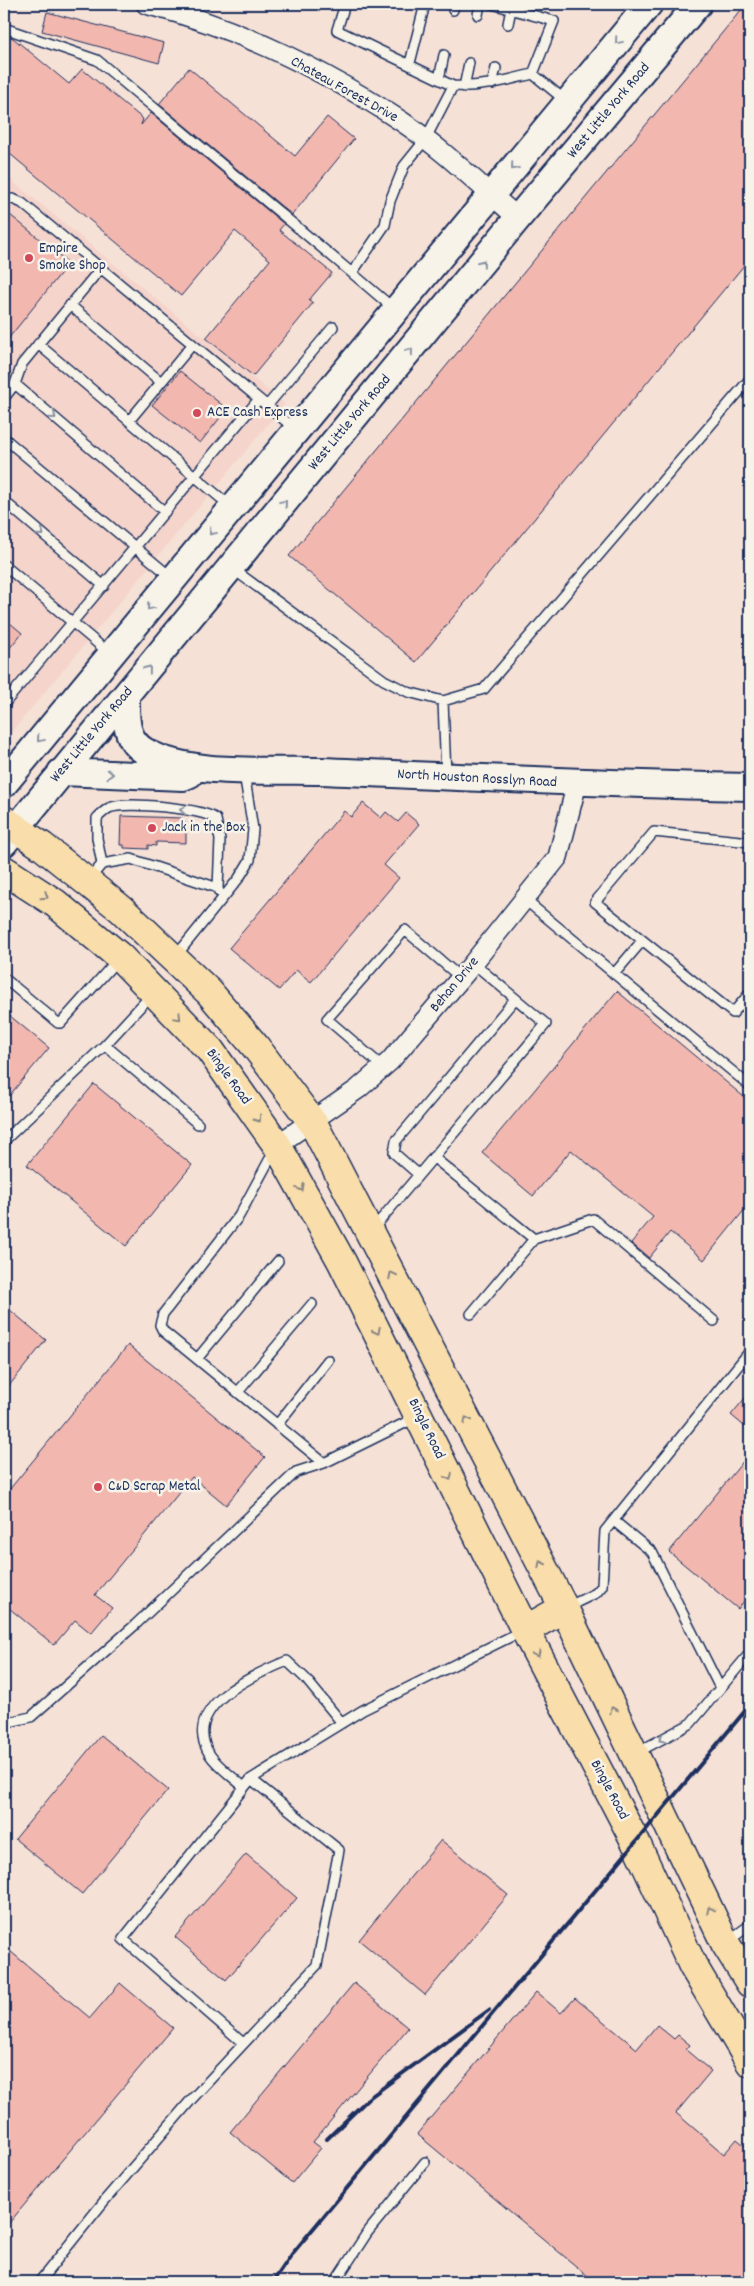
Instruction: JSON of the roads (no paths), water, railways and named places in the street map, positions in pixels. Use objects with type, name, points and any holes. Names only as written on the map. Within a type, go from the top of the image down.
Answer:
[{"type":"main road","points":[[4,784],[649,4]]},
{"type":"main road","name":"West Little York Road","points":[[8,830],[126,696],[518,218],[698,4]]},
{"type":"main road","points":[[232,508],[260,531]]},
{"type":"main road","name":"North Houston Rosslyn Road","points":[[126,696],[127,730],[134,742],[145,752],[204,769],[319,771],[577,783],[750,787]]},
{"type":"main road","name":"North Houston Rosslyn Road","points":[[61,772],[183,777],[204,769]]},
{"type":"main road","points":[[8,830],[95,873],[121,909],[209,992],[255,1046],[313,1123],[564,1608],[726,1943],[750,1983]]},
{"type":"main road","name":"Bingle Road","points":[[4,870],[55,903],[120,957],[210,1050],[277,1145],[342,1262],[525,1630],[635,1841],[693,1966],[750,2062]]},
{"type":"main road","points":[[525,1630],[564,1608]]},
{"type":"main road","points":[[693,1966],[726,1943]]},
{"type":"street","name":"Chateau Forest Drive","points":[[146,4],[174,7],[322,74],[402,122],[518,218]]},
{"type":"street","name":"Behan Drive","points":[[277,1145],[313,1123],[358,1089],[382,1067],[461,978],[558,857],[577,783]]},
{"type":"lane","points":[[345,4],[337,30],[410,63],[453,86],[464,87],[492,84],[533,74]]},
{"type":"lane","points":[[410,63],[425,4]]},
{"type":"lane","points":[[478,15],[480,4]]},
{"type":"lane","points":[[492,4],[554,21],[533,74]]},
{"type":"lane","points":[[508,24],[512,9]]},
{"type":"lane","points":[[4,28],[97,60],[395,310]]},
{"type":"lane","points":[[439,79],[444,55]]},
{"type":"lane","points":[[464,87],[469,63]]},
{"type":"lane","points":[[492,84],[496,68]]},
{"type":"lane","points":[[533,74],[567,103]]},
{"type":"lane","points":[[352,273],[385,225],[390,201],[404,166],[425,140],[453,86]]},
{"type":"lane","points":[[4,200],[13,199],[22,203],[296,430]]},
{"type":"lane","points":[[4,398],[16,384],[22,364],[100,268]]},
{"type":"lane","points":[[70,305],[161,382]]},
{"type":"lane","points":[[266,406],[333,327]]},
{"type":"lane","points":[[38,344],[232,508]]},
{"type":"lane","points":[[129,421],[192,345]]},
{"type":"lane","points":[[230,567],[384,680],[408,692],[443,701],[484,689],[750,379]]},
{"type":"lane","points":[[16,384],[165,512]]},
{"type":"lane","points":[[4,704],[259,399]]},
{"type":"lane","points":[[4,438],[173,579]]},
{"type":"lane","points":[[4,501],[104,586]]},
{"type":"lane","points":[[4,567],[111,655]]},
{"type":"lane","points":[[443,701],[446,777]]},
{"type":"lane","points":[[173,959],[239,878],[250,860],[253,829],[244,770]]},
{"type":"lane","points":[[218,888],[131,859],[95,873],[98,843],[97,818],[110,808],[127,805],[198,812],[216,819],[220,840],[218,888],[222,899]]},
{"type":"lane","points":[[750,842],[654,832],[595,902],[734,1013],[750,994]]},
{"type":"lane","points":[[524,899],[750,1086]]},
{"type":"lane","points":[[382,1067],[327,1019],[405,930],[461,978]]},
{"type":"lane","points":[[614,974],[642,941]]},
{"type":"lane","points":[[4,978],[58,1023],[62,1023],[120,957]]},
{"type":"lane","points":[[370,1233],[546,1024],[473,963]]},
{"type":"lane","points":[[4,1141],[105,1045],[154,992]]},
{"type":"lane","points":[[418,1174],[394,1154],[396,1141],[515,999]]},
{"type":"lane","points":[[105,1045],[198,1124]]},
{"type":"lane","points":[[277,1145],[239,1216],[163,1314],[160,1325],[163,1331],[324,1463]]},
{"type":"lane","points":[[433,1157],[534,1239]]},
{"type":"lane","points":[[471,1314],[534,1239],[593,1220],[714,1321]]},
{"type":"lane","points":[[197,1359],[278,1261]]},
{"type":"lane","points":[[238,1392],[312,1304]]},
{"type":"lane","points":[[564,1608],[596,1593],[602,1586],[605,1531],[750,1351]]},
{"type":"lane","points":[[277,1425],[328,1360]]},
{"type":"lane","points":[[4,1723],[32,1717],[135,1624],[296,1472],[324,1463],[419,1416]]},
{"type":"lane","points":[[614,1521],[652,1552],[720,1688]]},
{"type":"lane","points":[[243,2044],[123,1939],[251,1779],[363,1710],[525,1630]]},
{"type":"lane","points":[[634,1754],[690,1724],[750,1653]]},
{"type":"lane","points":[[244,1787],[211,1756],[204,1743],[202,1730],[208,1714],[225,1693],[262,1672],[287,1661],[306,1678],[342,1723]]},
{"type":"lane","points":[[39,2282],[166,2128],[317,1965],[339,1850],[251,1779]]},
{"type":"lane","points":[[726,1943],[750,1925]]},
{"type":"lane","points":[[335,2282],[367,2233],[425,2162]]},
{"type":"railway","points":[[273,2282],[292,2254],[750,1705]]},
{"type":"railway","points":[[327,2139],[369,2098],[489,2010]]},
{"type":"place","name":"Empire Smoke Shop","points":[[29,258]]},
{"type":"place","name":"ACE Cash Express","points":[[197,413]]},
{"type":"place","name":"Jack in the Box","points":[[152,828]]},
{"type":"place","name":"C&D Scrap Metal","points":[[98,1487]]}]
